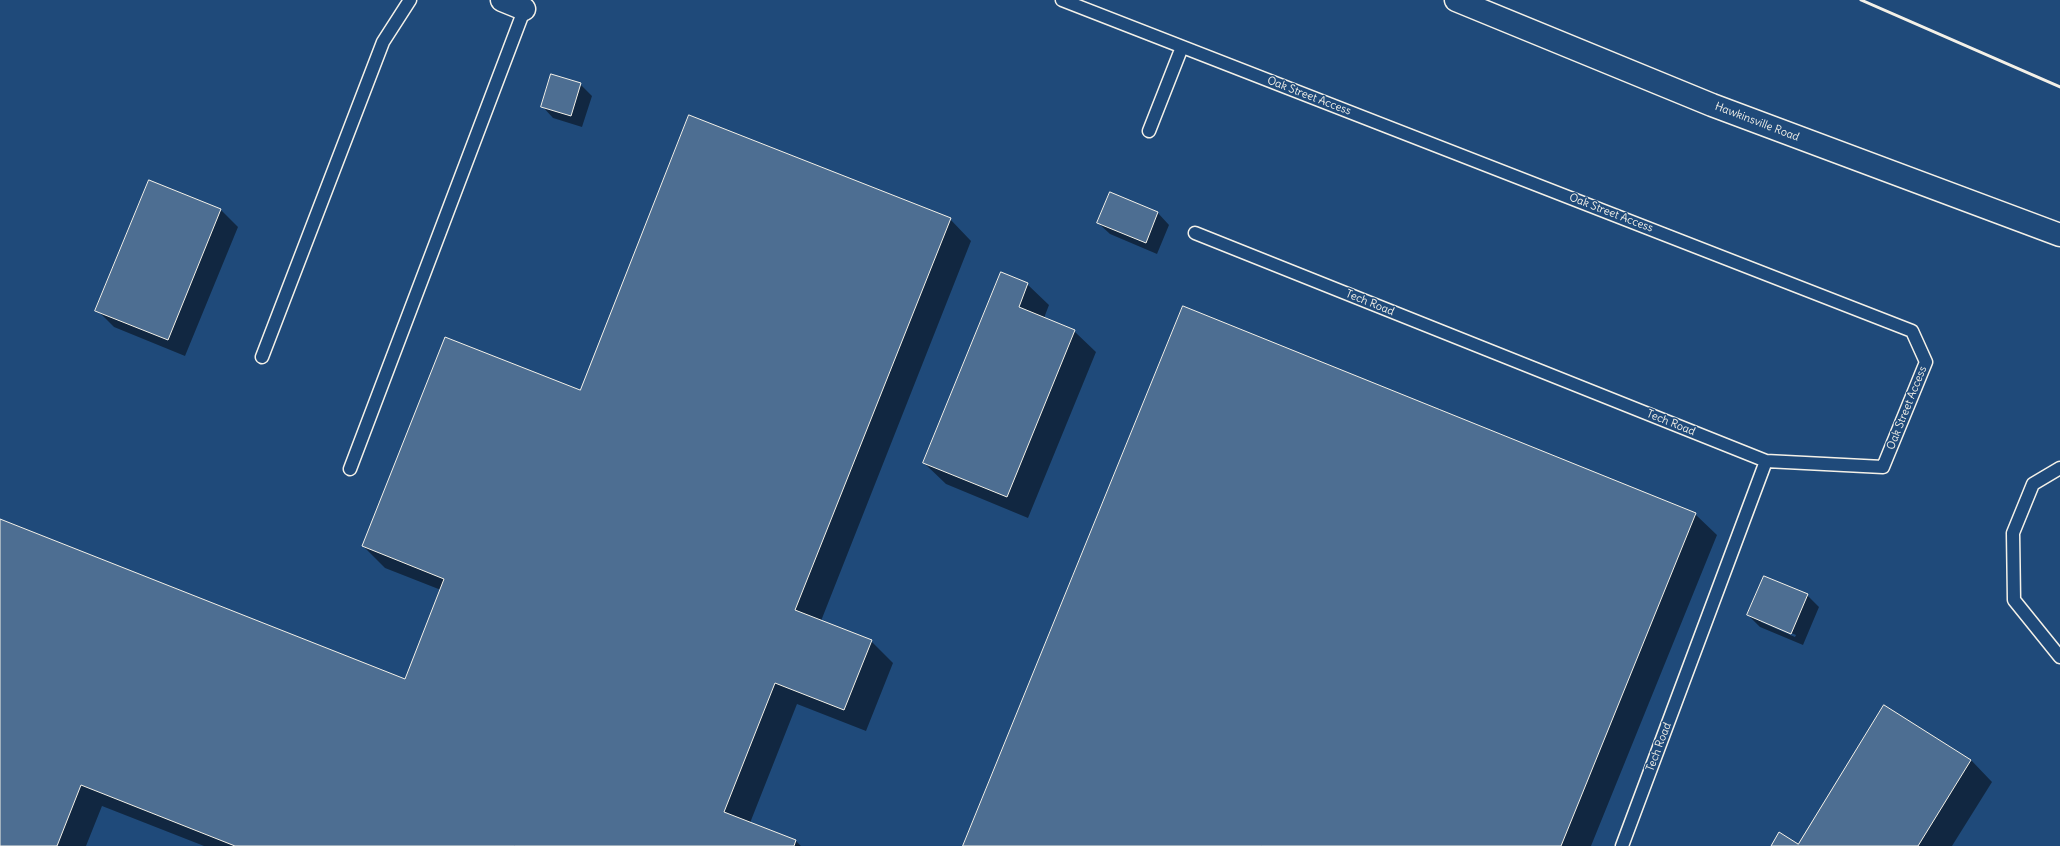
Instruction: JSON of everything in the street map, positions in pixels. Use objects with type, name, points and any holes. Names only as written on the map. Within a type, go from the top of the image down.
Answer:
[{"type":"main road","points":[[502,0],[526,4]]},
{"type":"main road","name":"Hawkinsville Road","points":[[1456,0],[1712,105],[2060,235]]},
{"type":"lane","points":[[262,357],[383,42],[410,0]]},
{"type":"lane","name":"Oak Street Access","points":[[1062,0],[1912,331],[1926,362],[1883,467],[1766,461]]},
{"type":"lane","points":[[350,469],[526,4]]},
{"type":"lane","points":[[1149,131],[1182,47]]},
{"type":"lane","name":"Tech Road","points":[[1194,233],[1766,461],[1622,846]]},
{"type":"lane","points":[[2060,468],[2033,484],[2013,533],[2014,600],[2060,657]]},
{"type":"building","points":[[551,74],[581,83],[571,116],[541,107]]},
{"type":"building","points":[[689,115],[951,218],[795,610],[872,640],[844,710],[775,683],[724,812],[796,840],[794,846],[235,846],[81,785],[57,846],[0,846],[0,519],[405,679],[444,579],[362,546],[445,337],[580,390]]},
{"type":"building","points":[[149,180],[221,209],[168,340],[95,311]]},
{"type":"building","points":[[1110,192],[1158,212],[1146,243],[1097,223]]},
{"type":"building","points":[[1001,272],[1028,283],[1019,307],[1075,330],[1007,497],[923,463]]},
{"type":"building","points":[[1183,306],[1696,513],[1561,846],[963,846]]},
{"type":"building","points":[[1764,576],[1808,594],[1791,634],[1747,615]]},
{"type":"building","points":[[1884,705],[1971,760],[1918,846],[1771,846],[1779,832],[1798,844]]},
{"type":"railway","points":[[1861,0],[2060,87]]}]
